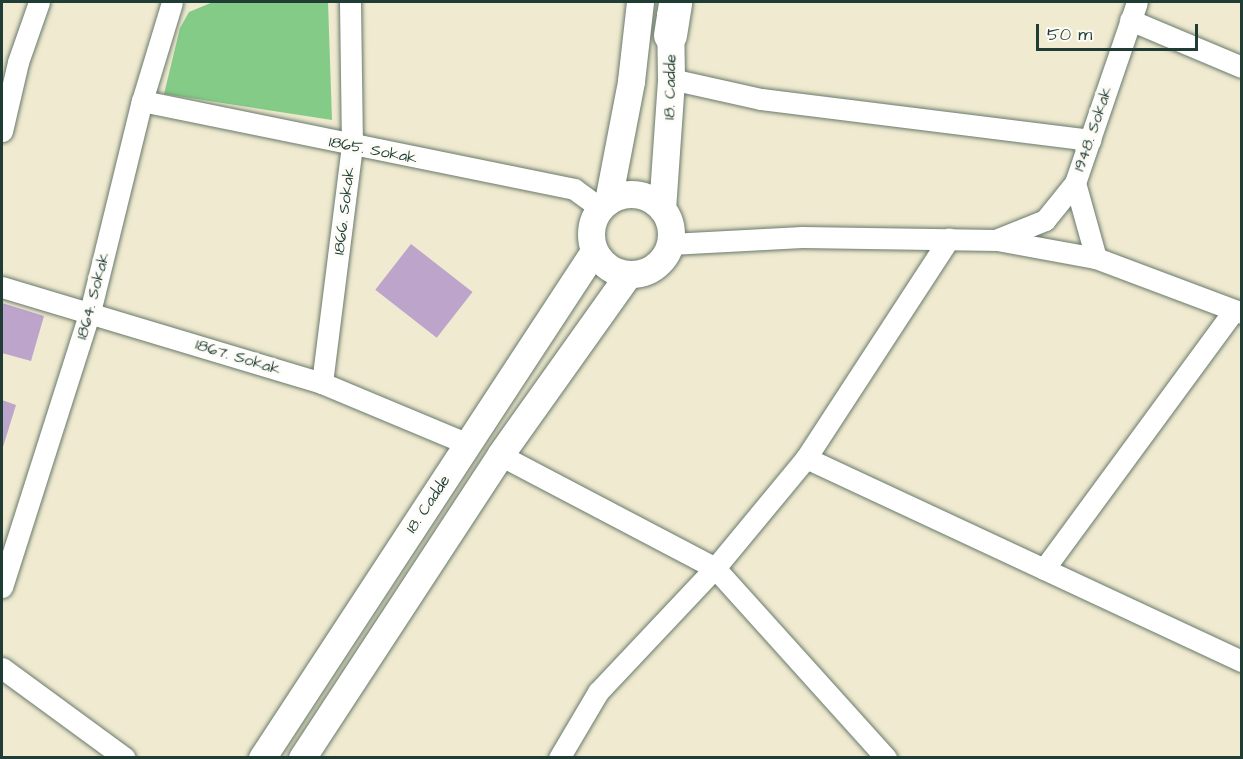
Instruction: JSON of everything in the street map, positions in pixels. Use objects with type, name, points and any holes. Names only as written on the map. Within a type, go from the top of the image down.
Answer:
[{"type":"main road","points":[[670,35],[675,2]]},
{"type":"street","points":[[2,131],[10,61],[39,2]]},
{"type":"street","name":"1864. Sokak","points":[[2,587],[90,312],[142,101],[172,2]]},
{"type":"street","name":"1866. Sokak","points":[[322,383],[352,146],[350,2]]},
{"type":"street","points":[[640,2],[631,81],[604,205],[593,221],[594,251],[614,271],[628,274],[647,272],[662,260],[670,244],[802,237],[997,240],[1096,258],[1238,311],[1044,569]]},
{"type":"street","name":"18. Cadde","points":[[669,2],[672,79],[662,209],[671,231],[670,244]]},
{"type":"street","points":[[1134,11],[1242,67]]},
{"type":"street","name":"1948. Sokak","points":[[1096,258],[1075,183],[1134,11]]},
{"type":"street","points":[[672,79],[761,99],[1090,140]]},
{"type":"street","name":"1865. Sokak","points":[[142,101],[352,146],[574,189],[604,205]]},
{"type":"street","points":[[997,240],[1045,220],[1075,183]]},
{"type":"street","points":[[604,205],[629,194],[641,195],[662,209]]},
{"type":"street","points":[[559,758],[598,692],[715,568],[806,458],[949,239]]},
{"type":"street","name":"18. Cadde","points":[[262,758],[594,251]]},
{"type":"street","name":"18. Cadde","points":[[302,758],[500,455],[628,274]]},
{"type":"street","name":"1867. Sokak","points":[[2,287],[322,383],[468,444]]},
{"type":"street","points":[[500,455],[715,568],[886,758]]},
{"type":"street","points":[[806,458],[1242,661]]},
{"type":"street","points":[[2,668],[125,758]]},
{"type":"green space","points":[[213,2],[328,2],[332,120],[164,94],[180,28],[189,12]]},
{"type":"building","points":[[411,244],[472,292],[437,338],[375,290]]},
{"type":"building","points":[[2,303],[44,316],[31,361],[2,353]]},
{"type":"building","points":[[2,400],[16,405],[2,450]]}]
